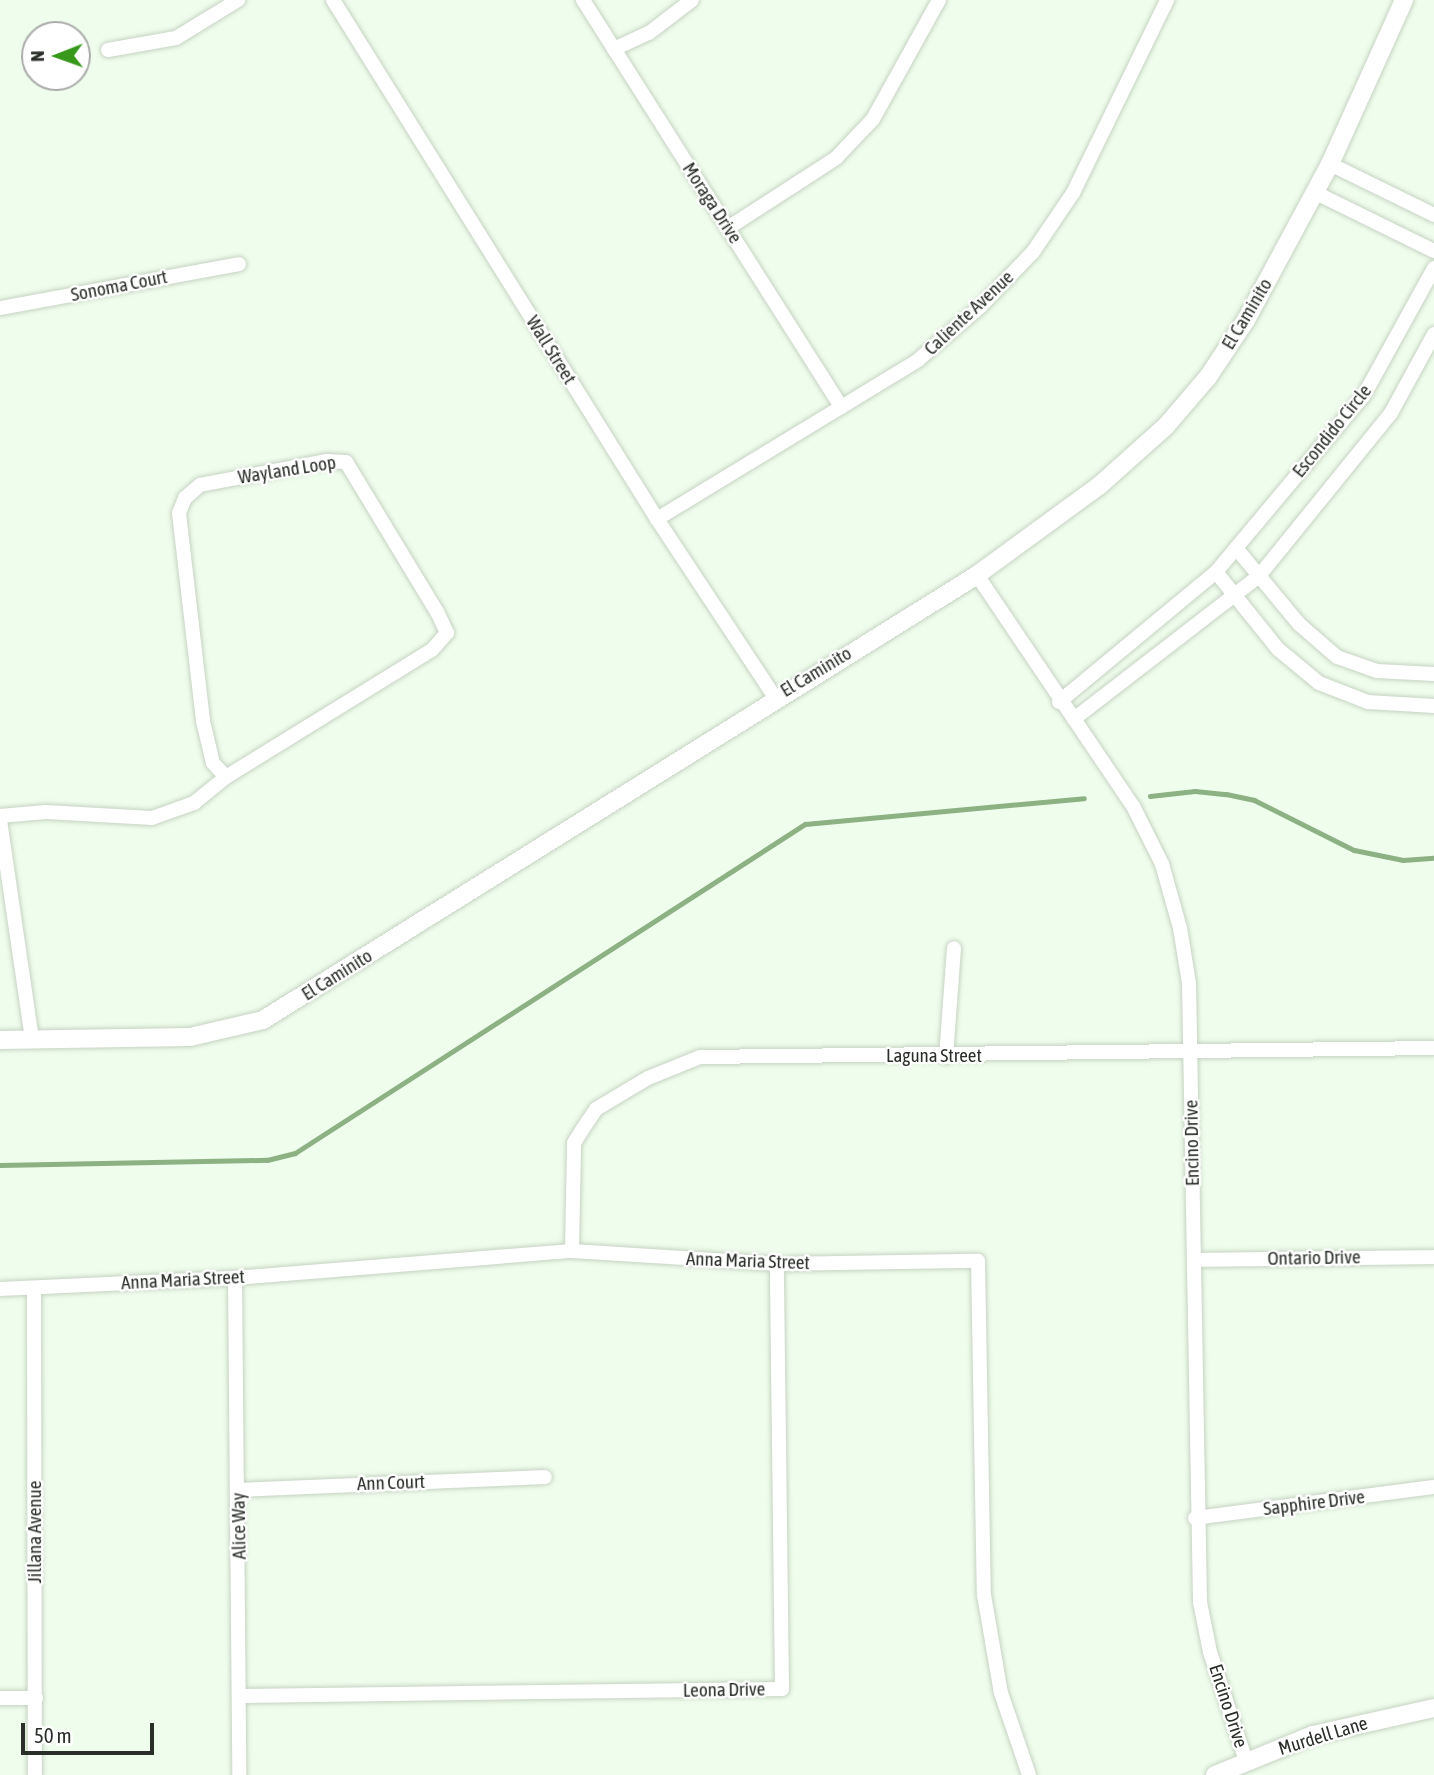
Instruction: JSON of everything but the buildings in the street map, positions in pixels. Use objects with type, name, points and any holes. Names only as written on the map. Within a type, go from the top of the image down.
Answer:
[{"type":"street","points":[[108,50],[176,38],[238,0]]},
{"type":"street","name":"Wall Street","points":[[332,0],[657,519],[775,697]]},
{"type":"street","name":"Moraga Drive","points":[[583,0],[841,407]]},
{"type":"street","points":[[614,49],[649,33],[692,0]]},
{"type":"street","points":[[729,228],[836,158],[873,119],[939,0]]},
{"type":"street","name":"Caliente Avenue","points":[[657,519],[918,360],[981,306],[1033,252],[1073,193],[1167,0]]},
{"type":"street","name":"El Caminito","points":[[0,1040],[190,1037],[263,1020],[775,697],[977,575],[1100,485],[1166,426],[1208,377],[1246,320],[1316,193],[1404,0]]},
{"type":"street","points":[[1330,164],[1434,215]]},
{"type":"street","points":[[1316,193],[1434,251]]},
{"type":"street","name":"Sonoma Court","points":[[0,308],[239,264]]},
{"type":"street","name":"Escondido Circle","points":[[1059,702],[1216,572],[1364,395],[1434,268]]},
{"type":"street","name":"Escondido Circle","points":[[1074,719],[1259,576],[1391,413],[1434,334]]},
{"type":"street","name":"Wayland Loop","points":[[0,818],[46,812],[152,818],[194,803],[226,777],[432,650],[447,633],[346,462],[327,461],[200,485],[185,498],[179,513],[203,721],[213,762],[226,777]]},
{"type":"street","points":[[1236,548],[1299,624],[1337,657],[1377,671],[1434,674]]},
{"type":"street","points":[[1216,572],[1278,649],[1319,683],[1368,702],[1434,706]]},
{"type":"street","name":"Encino Drive","points":[[977,575],[1059,702],[1074,719],[1133,806],[1162,864],[1180,928],[1189,983],[1191,1049],[1195,1518],[1200,1602],[1210,1652],[1246,1762]]},
{"type":"street","points":[[0,818],[32,1040]]},
{"type":"street","points":[[946,1056],[954,948]]},
{"type":"street","name":"Laguna Street","points":[[572,1251],[574,1143],[596,1109],[648,1078],[700,1057],[1434,1048]]},
{"type":"street","name":"Anna Maria Street","points":[[0,1289],[236,1278],[572,1251],[776,1264],[978,1261],[984,1595],[1001,1693],[1029,1775]]},
{"type":"street","name":"Ontario Drive","points":[[1194,1260],[1434,1256]]},
{"type":"street","name":"Leona Drive","points":[[241,1696],[782,1689],[776,1264]]},
{"type":"street","name":"Alice Way","points":[[236,1278],[241,1696],[239,1775]]},
{"type":"street","name":"Jillana Avenue","points":[[34,1289],[35,1775]]},
{"type":"street","name":"Ann Court","points":[[238,1490],[545,1477]]},
{"type":"street","name":"Sapphire Drive","points":[[1195,1518],[1434,1487]]},
{"type":"street","points":[[0,1698],[36,1698]]},
{"type":"street","name":"Murdell Lane","points":[[1215,1775],[1313,1735],[1434,1708]]},
{"type":"waterway","points":[[1150,796],[1195,791],[1254,800],[1354,850],[1403,860],[1434,858]]},
{"type":"waterway","points":[[0,1165],[267,1160],[295,1153],[805,824],[1084,798]]}]
